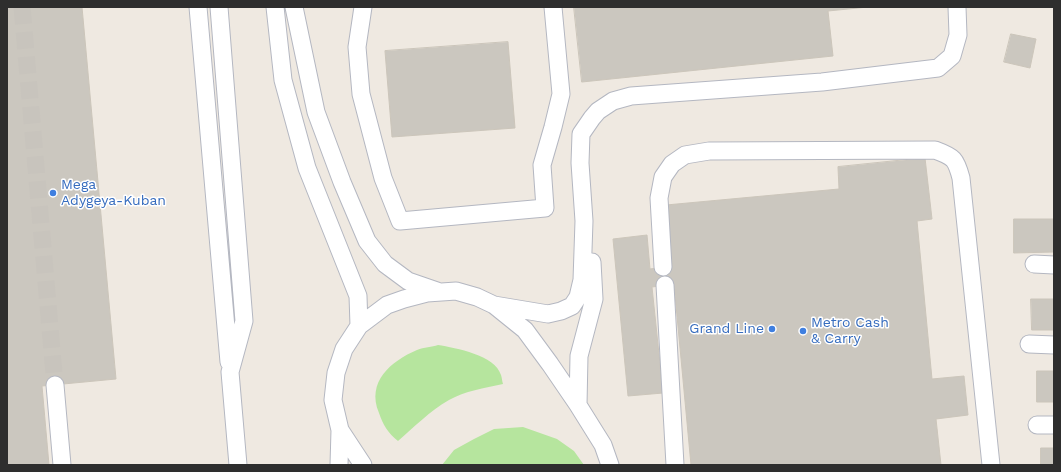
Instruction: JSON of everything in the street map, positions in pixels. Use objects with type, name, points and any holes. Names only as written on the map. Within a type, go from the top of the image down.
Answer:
[{"type":"street","points":[[198,7],[238,465]]},
{"type":"street","points":[[219,7],[244,321],[230,372]]},
{"type":"street","points":[[275,7],[284,80],[308,168],[358,296],[359,326]]},
{"type":"street","points":[[294,7],[316,112],[342,182],[367,241],[385,264],[408,281],[439,292]]},
{"type":"street","points":[[363,7],[357,47],[361,94],[382,178],[400,221],[545,208],[542,165],[561,94],[553,7]]},
{"type":"street","points":[[494,305],[548,314],[561,311],[572,306],[578,297],[582,280],[584,221],[580,163],[581,134],[598,111],[613,101],[630,96],[822,82],[938,68],[952,56],[958,35],[957,7]]},
{"type":"street","points":[[663,267],[659,198],[663,177],[672,164],[685,154],[709,151],[935,150],[950,156],[957,166],[961,178],[991,465]]},
{"type":"street","points":[[578,405],[579,356],[594,299],[592,264],[584,221]]},
{"type":"street","points":[[1034,264],[1054,265]]},
{"type":"street","points":[[665,285],[675,465]]},
{"type":"street","points":[[339,465],[340,430],[333,400],[336,373],[344,349],[359,326],[387,305],[426,293],[456,291],[477,297],[494,305],[525,330],[578,405],[603,445],[610,465]]},
{"type":"street","points":[[1029,344],[1054,345]]},
{"type":"street","points":[[55,385],[62,465]]},
{"type":"street","points":[[340,430],[363,465]]},
{"type":"green space","points":[[438,345],[455,348],[474,354],[491,362],[501,375],[503,384],[468,392],[449,400],[429,414],[398,441],[386,428],[379,413],[376,402],[378,382],[383,374],[398,360],[422,348]]},
{"type":"green space","points":[[523,427],[557,439],[574,451],[584,465],[442,465],[454,450],[494,429]]},
{"type":"building","name":"Mega Adygeya-Kuban","points":[[7,7],[82,7],[116,379],[42,386],[49,465],[7,465]]},
{"type":"building","points":[[574,7],[868,7],[828,11],[833,56],[582,82]]},
{"type":"building","points":[[1011,34],[1036,39],[1030,68],[1004,62]]},
{"type":"building","points":[[508,42],[515,128],[392,137],[385,51]]},
{"type":"building","name":"Metro Cash & Carry","points":[[925,158],[932,219],[917,221],[932,379],[964,376],[968,415],[936,419],[941,465],[691,465],[674,284],[652,287],[663,393],[628,396],[613,239],[647,235],[650,269],[672,266],[666,205],[839,189],[838,167]]},
{"type":"building","points":[[1014,219],[1054,219],[1054,252],[1014,253]]},
{"type":"building","points":[[1031,299],[1054,299],[1054,330],[1032,330]]},
{"type":"building","points":[[1037,371],[1054,371],[1054,402],[1037,402]]},
{"type":"building","points":[[1041,448],[1054,448],[1054,465],[1041,465]]},
{"type":"tunnel","points":[[22,7],[55,385]]},
{"type":"place","name":"Mega Adygeya-Kuban","points":[[53,193]]},
{"type":"place","name":"Grand Line","points":[[772,329]]},
{"type":"place","name":"Metro Cash & Carry","points":[[803,331]]}]
